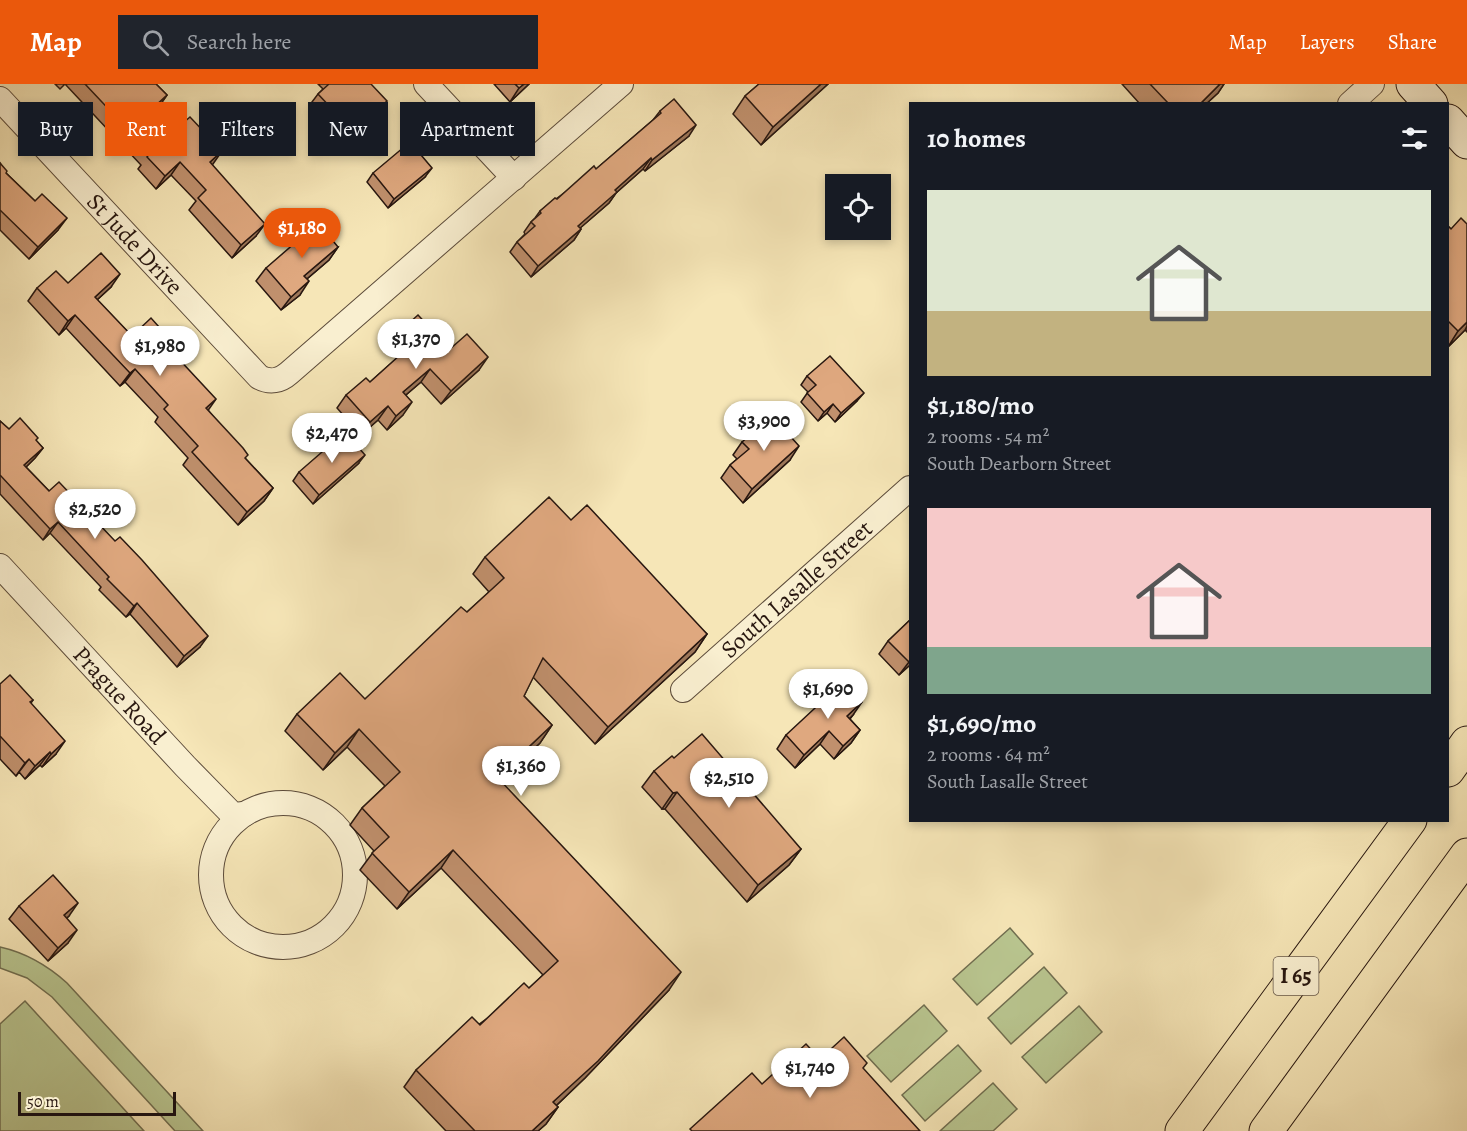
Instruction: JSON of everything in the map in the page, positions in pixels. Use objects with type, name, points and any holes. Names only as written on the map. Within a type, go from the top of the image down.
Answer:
[{"type":"highway","points":[[1449,769],[1467,743]]},
{"type":"highway","name":"I 65","points":[[1182,1131],[1409,822]]},
{"type":"highway","points":[[1266,1131],[1467,855]]},
{"type":"main road","points":[[1413,84],[1429,102]]},
{"type":"main road","points":[[1449,122],[1467,142]]},
{"type":"street","points":[[426,84],[514,178],[621,84]]},
{"type":"street","points":[[1352,102],[1372,84]]},
{"type":"street","name":"St Jude Drive","points":[[0,99],[259,377],[273,381],[282,379],[290,373],[514,178]]},
{"type":"street","name":"South Lasalle Street","points":[[683,690],[909,489]]},
{"type":"street","name":"Prague Road","points":[[0,566],[233,815],[244,814]]},
{"type":"street","points":[[284,803],[306,806],[325,816],[340,831],[351,850],[355,871],[353,892],[345,912],[331,929],[312,941],[291,947],[268,946],[247,937],[229,923],[217,904],[211,882],[212,863],[218,844],[229,827],[244,814],[263,806],[284,803]]},
{"type":"green space","points":[[1010,928],[1033,954],[977,1005],[953,979]]},
{"type":"green space","points":[[0,947],[36,960],[67,983],[203,1131],[175,1131],[52,997],[27,978],[0,968]]},
{"type":"green space","points":[[1044,967],[1067,993],[1011,1044],[988,1018]]},
{"type":"green space","points":[[25,1001],[144,1131],[0,1131],[0,1024]]},
{"type":"green space","points":[[924,1005],[947,1031],[891,1082],[867,1056]]},
{"type":"green space","points":[[1079,1006],[1102,1032],[1046,1083],[1022,1057]]},
{"type":"green space","points":[[958,1045],[981,1071],[925,1121],[902,1095]]},
{"type":"green space","points":[[993,1083],[1017,1109],[993,1131],[940,1131]]},
{"type":"building","points":[[85,84],[156,84],[167,95],[159,102],[105,102],[105,105]]},
{"type":"building","points":[[329,84],[371,84],[387,101],[326,102],[318,94]]},
{"type":"building","points":[[759,84],[821,84],[773,127],[745,96]]},
{"type":"building","points":[[1150,84],[1220,84],[1202,102],[1167,102]]},
{"type":"building","points":[[674,99],[696,125],[652,160],[651,158],[615,190],[617,192],[578,226],[581,229],[538,266],[517,242],[535,226],[531,222],[555,198],[557,199],[594,166],[596,169]]},
{"type":"building","points":[[190,117],[199,127],[199,156],[217,156],[210,162],[265,224],[241,245],[198,198],[206,190],[180,162],[165,176],[147,157],[187,156],[187,120]]},
{"type":"building","points":[[400,150],[400,156],[422,156],[432,168],[394,199],[373,173]]},
{"type":"building","points":[[0,163],[7,171],[6,173],[35,201],[42,194],[67,218],[38,247],[0,210]]},
{"type":"building","points":[[1461,218],[1467,224],[1467,322],[1458,331],[1449,322],[1449,227],[1451,229]]},
{"type":"building","points":[[318,223],[338,247],[304,276],[309,281],[291,297],[266,268]]},
{"type":"building","points":[[101,253],[120,274],[95,297],[132,336],[151,318],[168,337],[163,342],[216,399],[206,408],[243,448],[248,455],[245,458],[273,488],[247,512],[192,452],[198,446],[164,409],[168,405],[135,369],[130,373],[75,315],[68,321],[37,288],[56,271],[68,283]]},
{"type":"building","points":[[418,315],[450,349],[467,334],[488,357],[451,391],[430,369],[403,392],[412,402],[396,416],[388,406],[370,422],[346,395],[366,378],[370,382],[410,346],[398,333]]},
{"type":"building","points":[[830,356],[864,393],[841,413],[833,404],[824,412],[807,393],[816,385],[807,376]]},
{"type":"building","points":[[772,416],[799,446],[752,489],[730,465],[749,449],[742,442]]},
{"type":"building","points":[[20,418],[38,438],[36,440],[43,448],[24,465],[49,491],[59,482],[115,541],[120,537],[208,636],[184,656],[137,603],[134,606],[107,579],[109,577],[58,522],[50,529],[0,475],[0,421],[9,429]]},
{"type":"building","points":[[345,432],[365,455],[319,495],[299,472]]},
{"type":"building","points":[[549,497],[571,520],[587,505],[707,634],[608,727],[543,658],[524,696],[552,725],[497,777],[681,972],[598,1061],[553,1102],[558,1107],[532,1131],[475,1131],[416,1070],[472,1017],[480,1025],[524,983],[529,988],[558,961],[453,850],[409,892],[372,853],[389,837],[362,808],[400,772],[359,729],[335,753],[297,714],[340,673],[365,699],[461,607],[467,612],[504,578],[485,557]]},
{"type":"building","points":[[909,621],[909,662],[888,641]]},
{"type":"building","points":[[10,675],[33,700],[30,702],[65,741],[35,766],[29,759],[25,763],[0,736],[0,684]]},
{"type":"building","points":[[843,682],[862,702],[847,716],[860,730],[843,746],[829,731],[804,755],[786,735]]},
{"type":"building","points":[[702,734],[801,849],[758,885],[677,792],[673,793],[654,771],[672,756],[674,758]]},
{"type":"building","points":[[53,875],[78,903],[64,915],[77,930],[58,948],[19,906]]},
{"type":"building","points":[[844,1037],[867,1063],[863,1068],[920,1131],[692,1131],[690,1129],[752,1073],[762,1084],[806,1044],[820,1059]]}]
